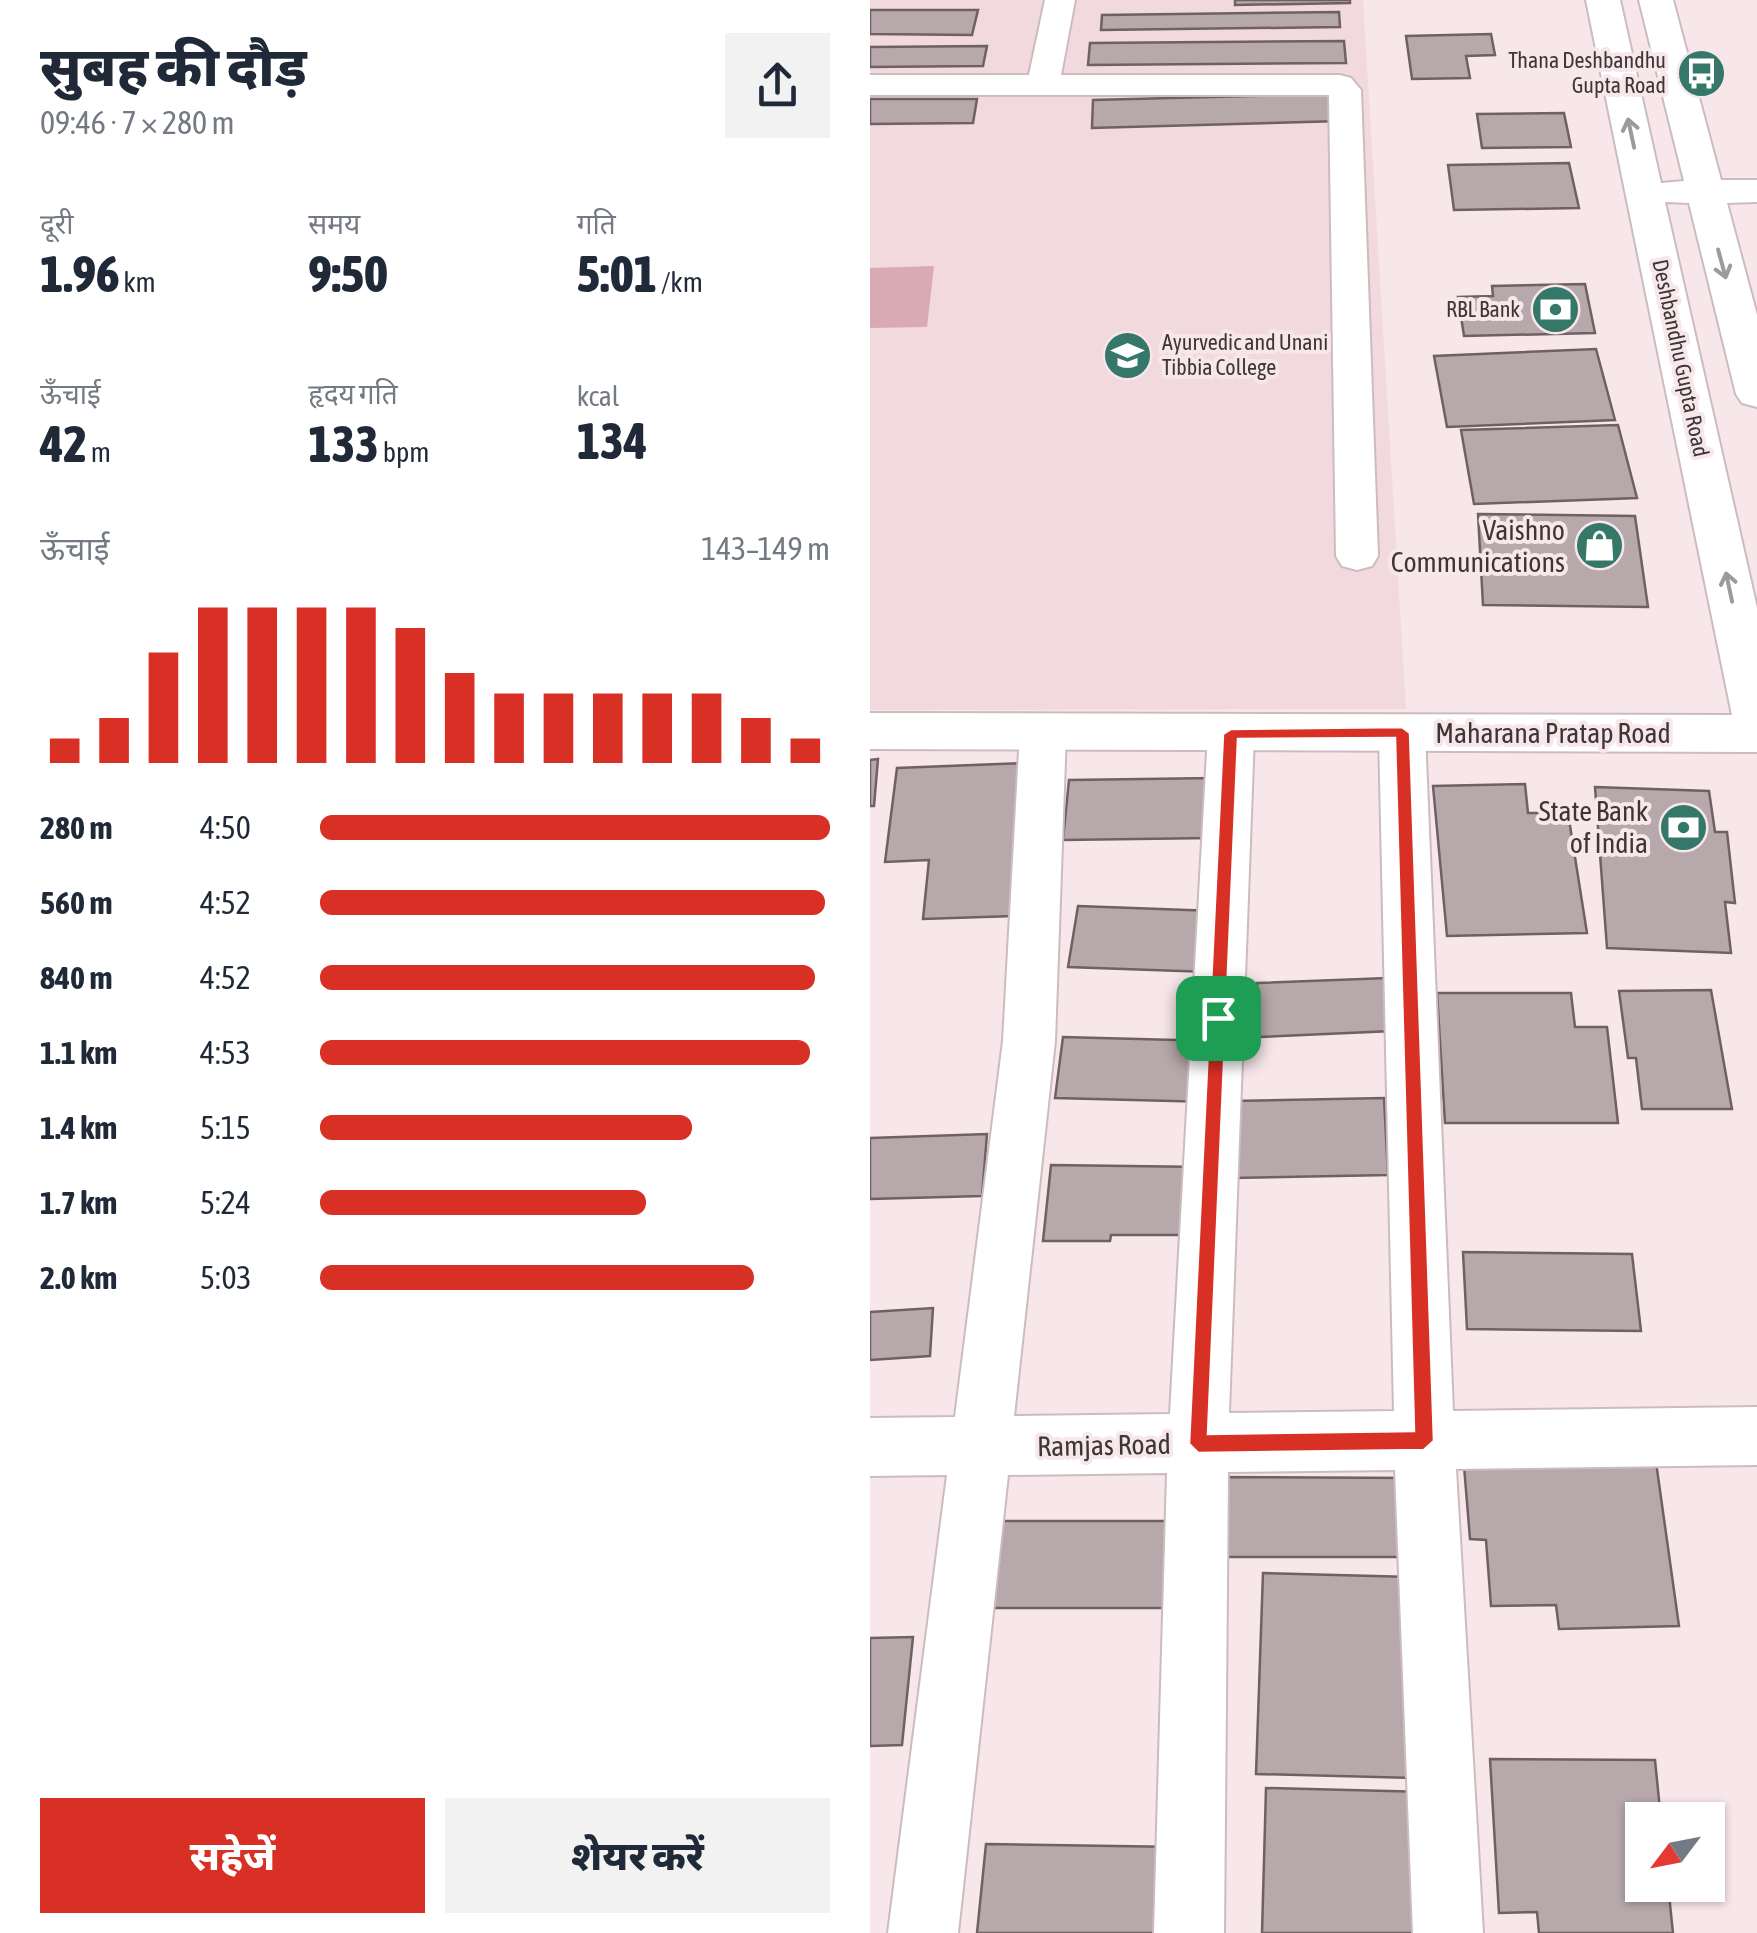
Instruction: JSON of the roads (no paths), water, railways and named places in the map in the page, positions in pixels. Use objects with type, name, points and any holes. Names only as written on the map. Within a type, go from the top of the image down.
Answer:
[{"type":"street","points":[[1043,84],[1060,0]]},
{"type":"street","name":"Deshbandhu Gupta Road","points":[[1604,0],[1757,717]]},
{"type":"street","points":[[1656,0],[1757,394]]},
{"type":"street","points":[[870,85],[1340,85],[1345,90],[1357,556]]},
{"type":"street","points":[[1645,202],[1706,201],[1757,191]]},
{"type":"street","points":[[1706,201],[1757,210]]},
{"type":"street","name":"Maharana Pratap Road","points":[[870,732],[1757,734]]},
{"type":"street","points":[[924,1933],[1030,1041],[1042,732]]},
{"type":"street","points":[[1402,733],[1424,1441],[1448,1933]]},
{"type":"street","points":[[1189,1933],[1198,1444],[1231,734]]},
{"type":"street","name":"Ramjas Road","points":[[870,1448],[1757,1436]]},
{"type":"place","name":"Thana Deshbandhu Gupta Road","points":[[1701,73]]},
{"type":"place","name":"RBL Bank","points":[[1555,309]]},
{"type":"place","name":"Ayurvedic and Unani Tibbia College","points":[[1127,355]]},
{"type":"place","name":"Vaishno Communications","points":[[1600,546]]},
{"type":"place","name":"State Bank of India","points":[[1683,827]]}]
